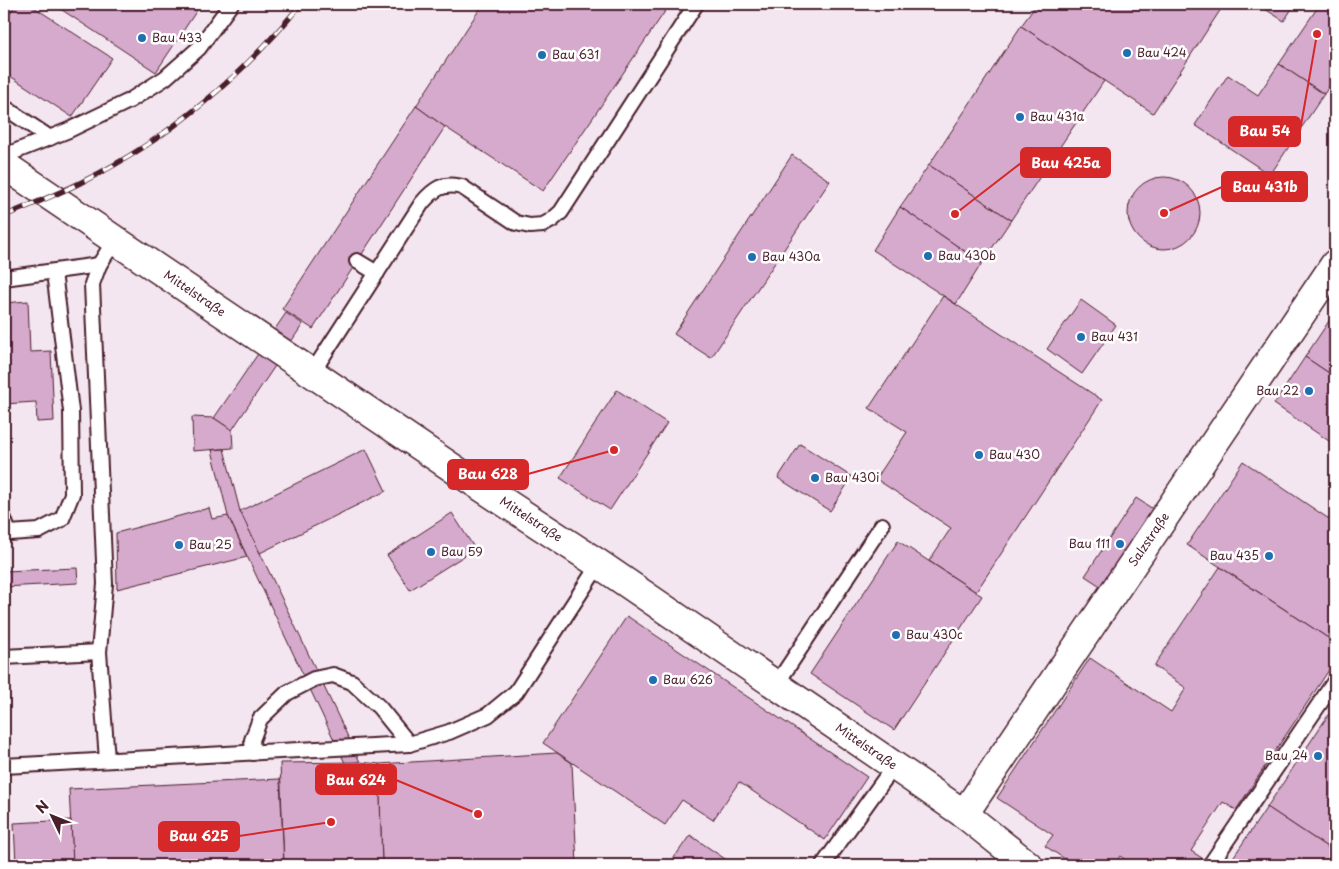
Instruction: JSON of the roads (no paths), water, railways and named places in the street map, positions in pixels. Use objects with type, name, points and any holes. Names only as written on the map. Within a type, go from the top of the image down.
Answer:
[{"type":"street","name":"Mittelstraße","points":[[4,165],[462,475],[599,564],[964,814],[1028,865]]},
{"type":"street","name":"Salzstraße","points":[[964,814],[1335,264]]},
{"type":"lane","points":[[4,156],[69,130],[129,101],[165,78],[198,48],[231,4]]},
{"type":"lane","points":[[312,373],[422,203],[431,193],[442,186],[454,184],[462,187],[516,223],[530,226],[543,225],[561,212],[696,4]]},
{"type":"lane","points":[[4,107],[50,138]]},
{"type":"lane","points":[[107,760],[100,652],[105,584],[92,284],[99,264],[116,240]]},
{"type":"lane","points":[[358,261],[377,273]]},
{"type":"lane","points":[[4,278],[99,264]]},
{"type":"lane","points":[[4,520],[9,533],[39,531],[62,518],[72,494],[71,411],[54,272]]},
{"type":"lane","points":[[776,685],[882,526]]},
{"type":"lane","points":[[4,766],[409,744],[449,732],[488,714],[516,692],[599,564]]},
{"type":"lane","points":[[4,657],[100,652]]},
{"type":"lane","points":[[253,753],[252,740],[260,719],[287,693],[314,679],[333,675],[352,682],[379,707],[409,744]]},
{"type":"lane","points":[[1210,865],[1335,682]]},
{"type":"lane","points":[[823,865],[894,766]]},
{"type":"railway","points":[[4,216],[54,195],[115,165],[174,126],[229,81],[278,31],[301,4]]},
{"type":"place","name":"Bau 54","points":[[1317,34]]},
{"type":"place","name":"Bau 433","points":[[142,38]]},
{"type":"place","name":"Bau 424","points":[[1127,53]]},
{"type":"place","name":"Bau 631","points":[[542,55]]},
{"type":"place","name":"Bau 431a","points":[[1020,117]]},
{"type":"place","name":"Bau 431b","points":[[1164,213]]},
{"type":"place","name":"Bau 425a","points":[[955,214]]},
{"type":"place","name":"Bau 430b","points":[[928,256]]},
{"type":"place","name":"Bau 430a","points":[[752,257]]},
{"type":"place","name":"Bau 431","points":[[1081,337]]},
{"type":"place","name":"Bau 22","points":[[1309,391]]},
{"type":"place","name":"Bau 628","points":[[614,450]]},
{"type":"place","name":"Bau 430","points":[[979,455]]},
{"type":"place","name":"Bau 430i","points":[[815,478]]},
{"type":"place","name":"Bau 111","points":[[1120,544]]},
{"type":"place","name":"Bau 25","points":[[179,545]]},
{"type":"place","name":"Bau 59","points":[[431,552]]},
{"type":"place","name":"Bau 435","points":[[1269,556]]},
{"type":"place","name":"Bau 430c","points":[[896,635]]},
{"type":"place","name":"Bau 626","points":[[653,680]]},
{"type":"place","name":"Bau 24","points":[[1318,756]]},
{"type":"place","name":"Bau 624","points":[[478,814]]},
{"type":"place","name":"Bau 625","points":[[331,822]]}]
